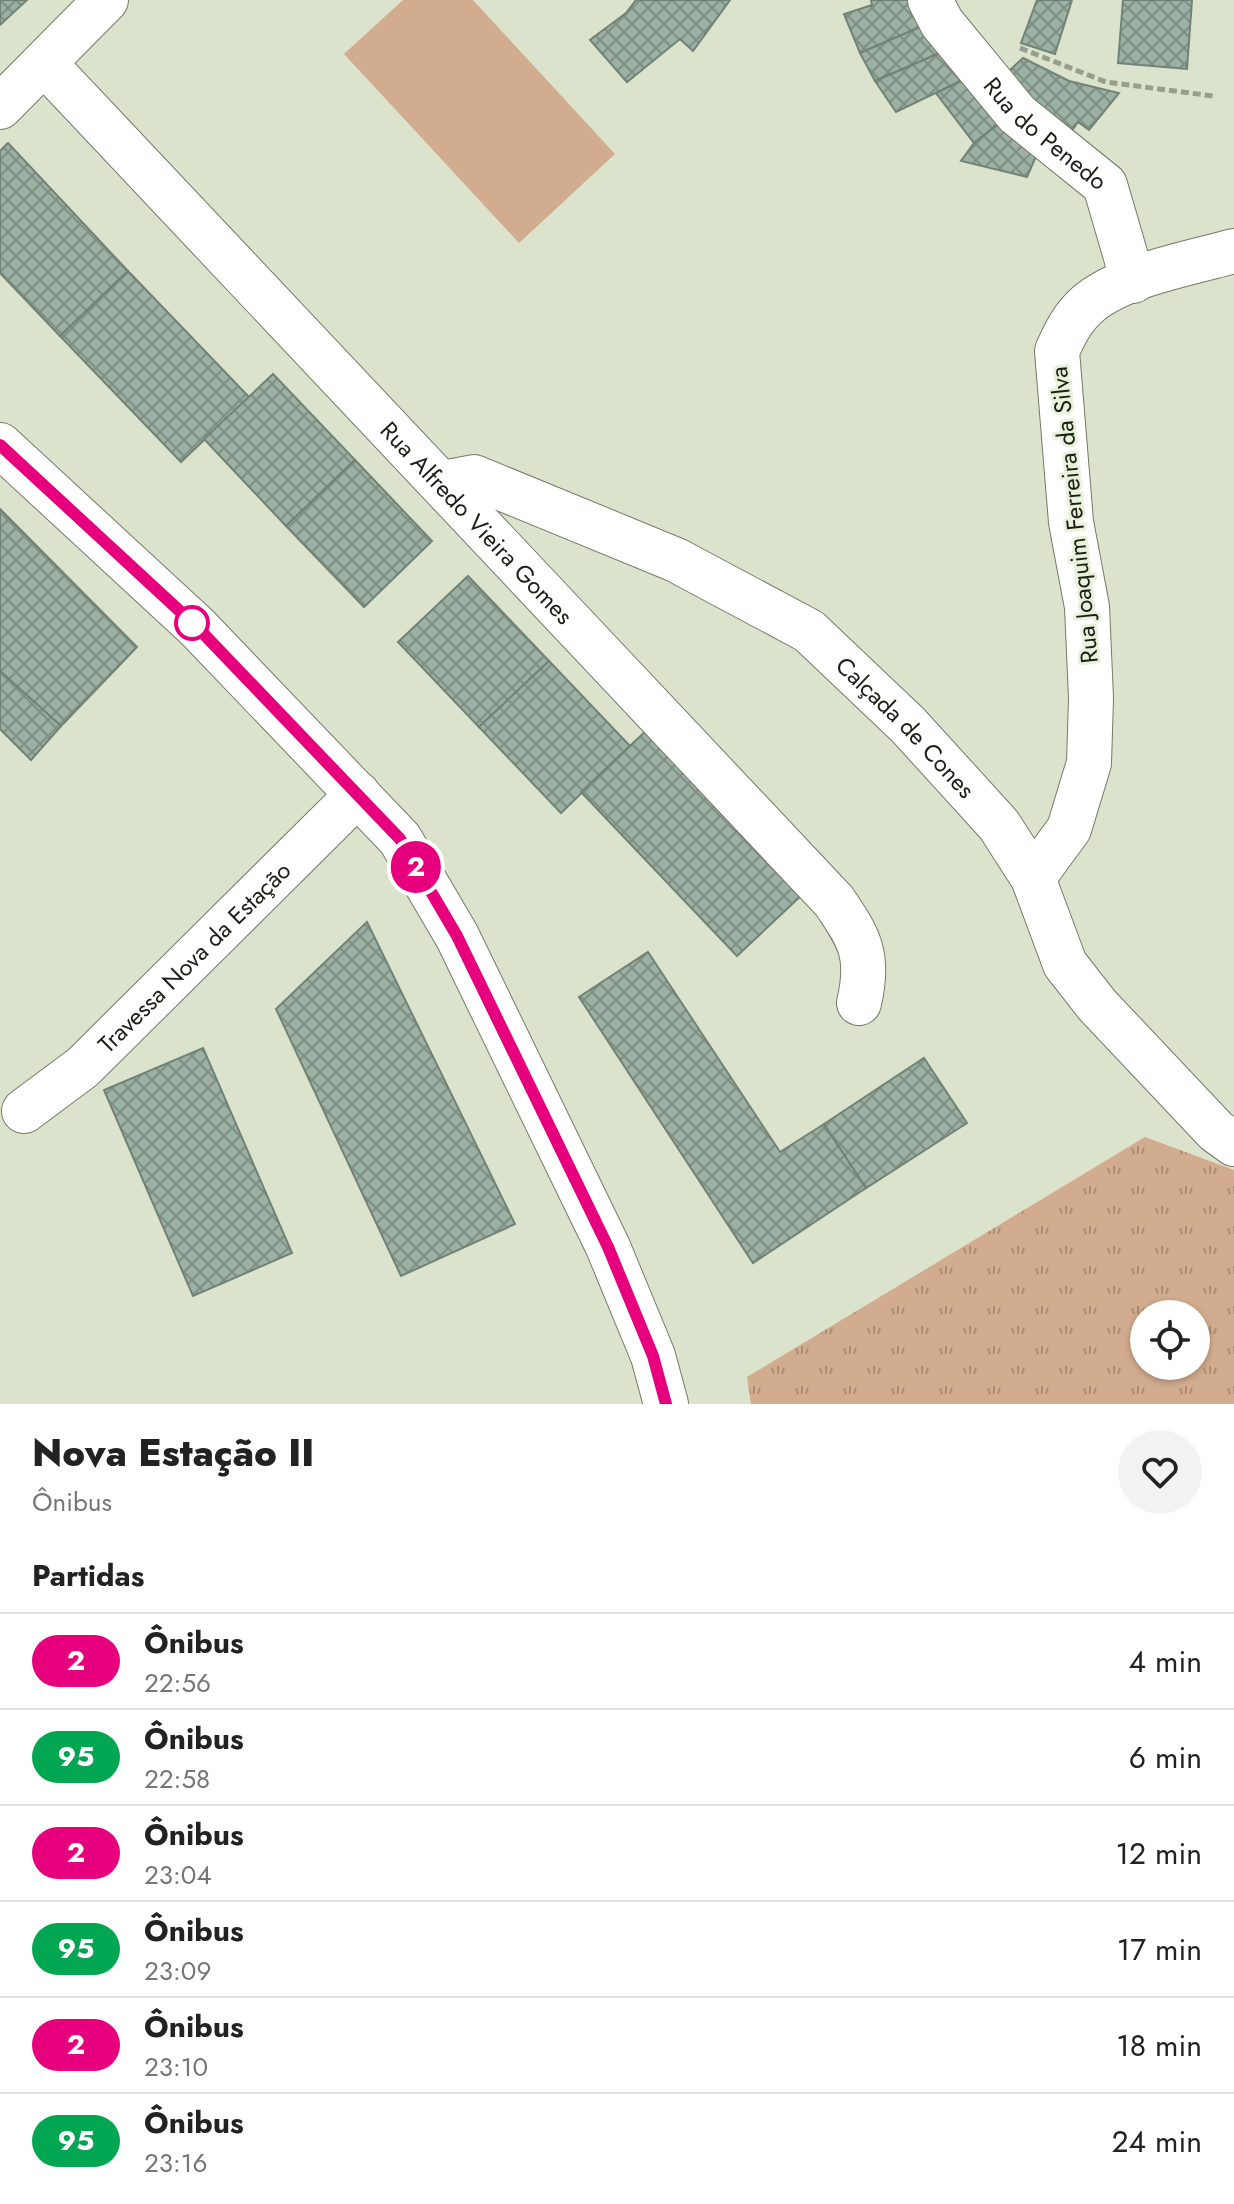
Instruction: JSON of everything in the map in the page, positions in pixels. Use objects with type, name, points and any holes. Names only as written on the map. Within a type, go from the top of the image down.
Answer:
[{"type":"street","points":[[0,107],[106,0]]},
{"type":"street","name":"Rua do Penedo","points":[[930,0],[942,23],[1017,114],[1105,185],[1133,281]]},
{"type":"street","name":"Rua Alfredo Vieira Gomes","points":[[45,64],[834,901],[856,933],[865,959],[859,1003]]},
{"type":"street","name":"Rua Joaquim Ferreira da Silva","points":[[1033,878],[1069,829],[1089,750],[1087,607],[1071,522],[1057,351],[1069,326],[1089,303],[1133,281],[1234,251]]},
{"type":"street","points":[[0,445],[197,627],[400,839],[457,936],[608,1247],[653,1356],[666,1404]]},
{"type":"street","name":"Calçada de Cones","points":[[442,483],[474,477],[676,560],[809,631],[908,725],[999,825],[1033,878],[1065,964],[1097,1005],[1216,1131],[1234,1144]]},
{"type":"street","name":"Travessa Nova da Estação","points":[[24,1111],[83,1067],[358,794]]},
{"type":"path","points":[[1010,44],[1106,82],[1213,96]]},
{"type":"green space","points":[[403,0],[473,0],[615,154],[519,243],[344,54]]},
{"type":"green space","points":[[1145,1137],[1234,1170],[1234,1404],[751,1404],[747,1377]]},
{"type":"building","points":[[0,0],[27,0],[0,25]]},
{"type":"building","points":[[636,0],[730,0],[693,51],[680,39],[627,82],[590,40],[626,13]]},
{"type":"building","points":[[871,0],[914,0],[927,24],[860,53],[844,14],[872,5]]},
{"type":"building","points":[[1037,0],[1072,0],[1055,54],[1021,43]]},
{"type":"building","points":[[1123,0],[1192,0],[1187,69],[1118,63]]},
{"type":"building","points":[[927,24],[942,52],[875,81],[860,53]]},
{"type":"building","points":[[942,52],[967,78],[896,112],[875,81]]},
{"type":"building","points":[[1023,58],[1069,81],[1119,93],[1089,130],[1078,122],[1068,136],[998,81]]},
{"type":"building","points":[[967,78],[1004,120],[974,143],[936,93]]},
{"type":"building","points":[[1004,120],[1040,147],[1027,177],[961,161],[974,143]]},
{"type":"building","points":[[8,143],[128,271],[60,336],[0,273],[0,151]]},
{"type":"building","points":[[128,271],[249,397],[181,462],[60,336]]},
{"type":"building","points":[[273,374],[355,460],[286,526],[204,439]]},
{"type":"building","points":[[355,460],[432,541],[364,607],[286,526]]},
{"type":"building","points":[[0,509],[137,647],[61,726],[0,671]]},
{"type":"building","points":[[468,576],[549,661],[479,727],[398,642]]},
{"type":"building","points":[[549,661],[630,746],[561,813],[479,727]]},
{"type":"building","points":[[0,671],[61,726],[31,760],[0,729]]},
{"type":"building","points":[[649,728],[804,893],[737,956],[581,792]]},
{"type":"building","points":[[367,922],[515,1224],[401,1276],[276,1009]]},
{"type":"building","points":[[648,952],[780,1152],[824,1124],[866,1188],[753,1263],[579,997]]},
{"type":"building","points":[[203,1048],[292,1253],[193,1296],[104,1090]]},
{"type":"building","points":[[924,1058],[967,1123],[866,1188],[824,1124]]},
{"type":"bus line","name":"2","points":[[0,445],[197,627],[328,760],[400,839],[457,936],[608,1247],[653,1356],[666,1404]]}]
